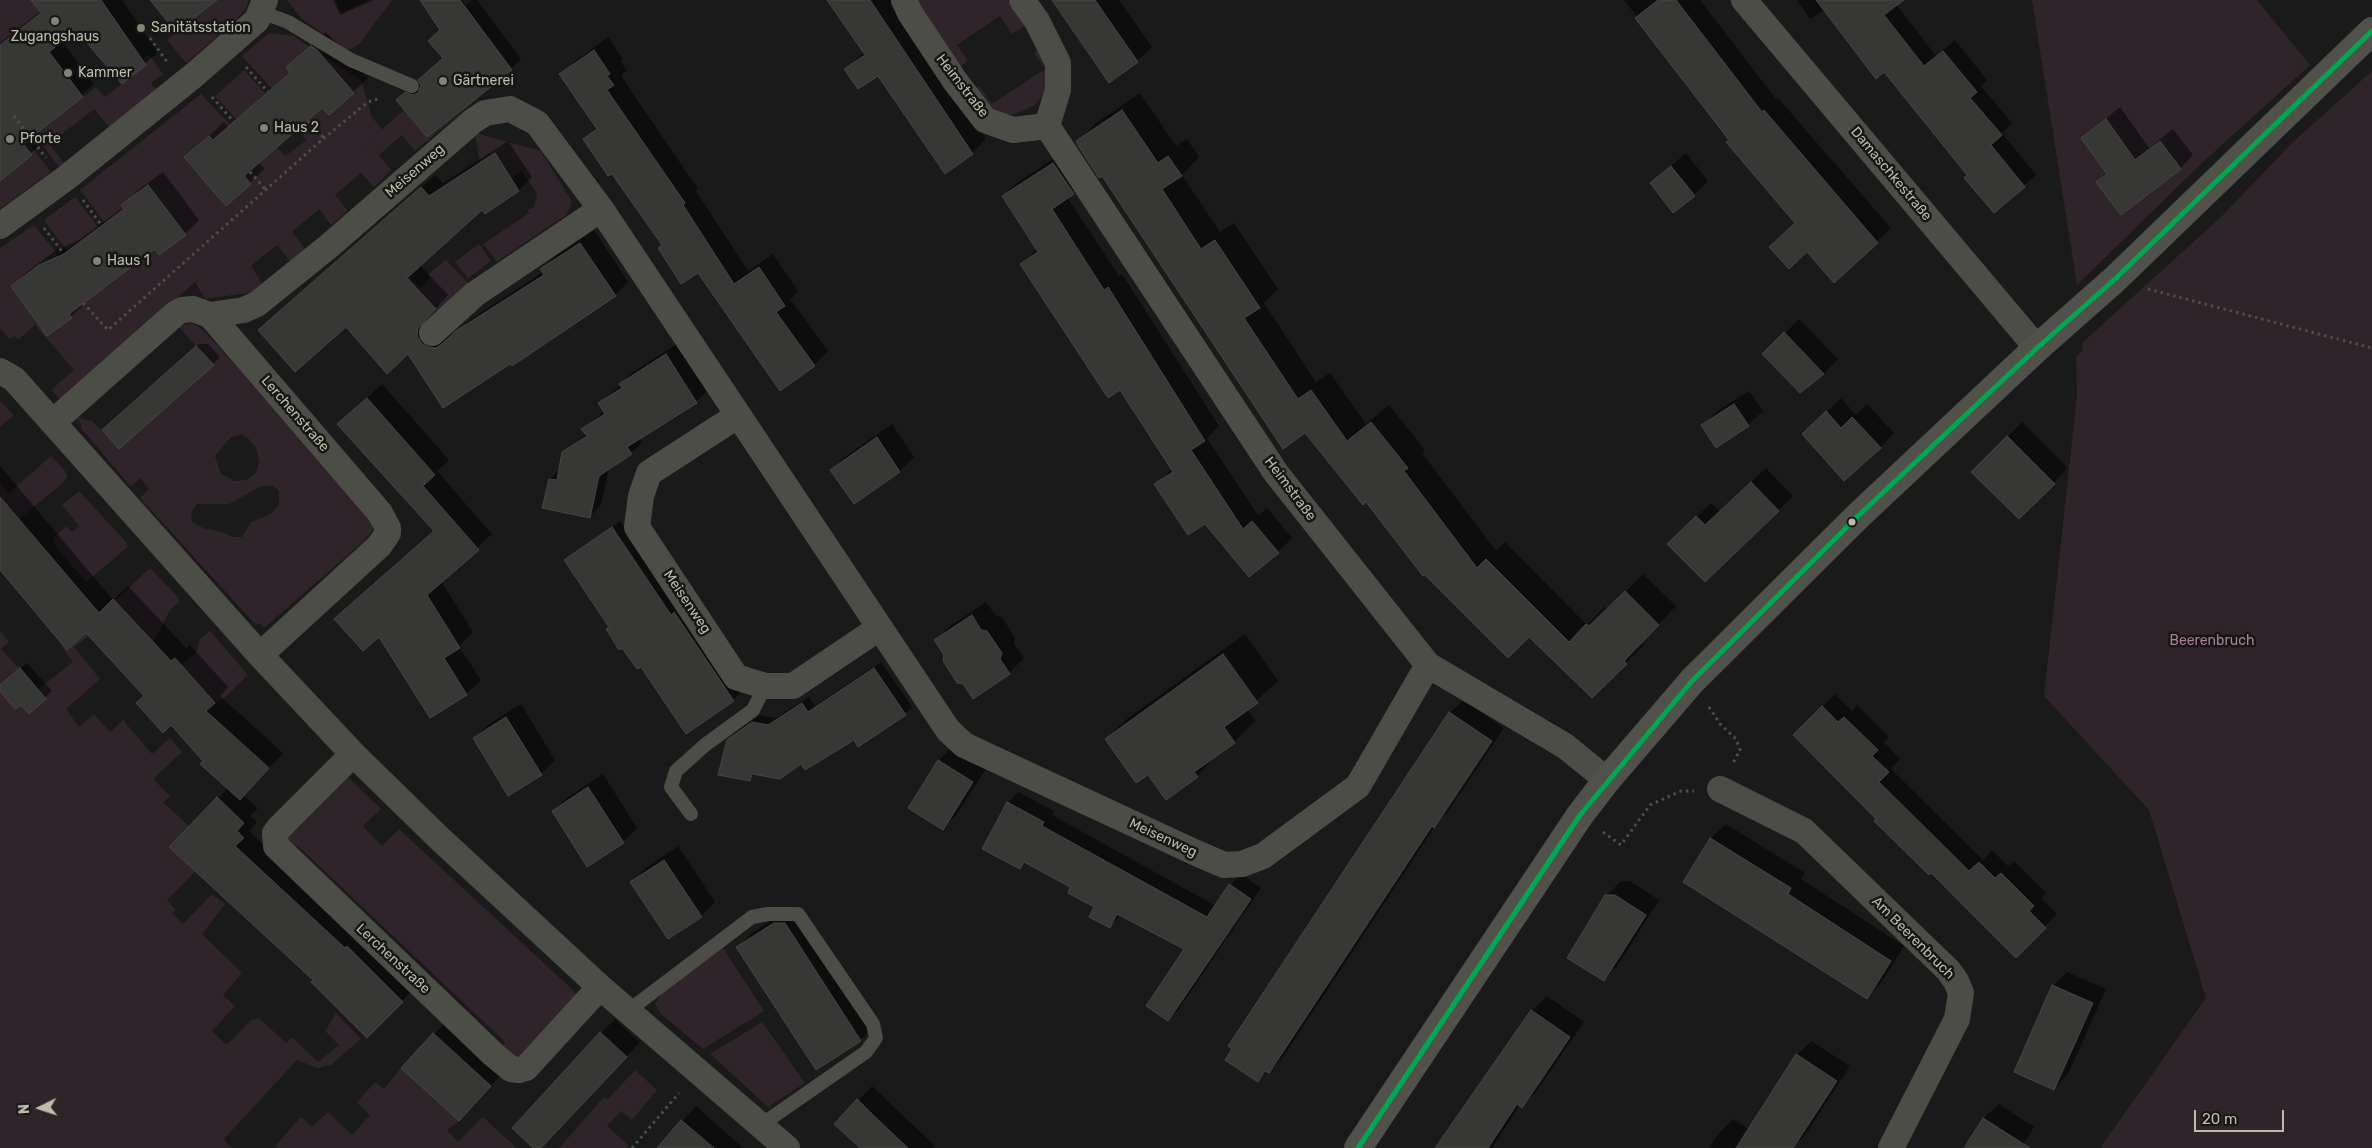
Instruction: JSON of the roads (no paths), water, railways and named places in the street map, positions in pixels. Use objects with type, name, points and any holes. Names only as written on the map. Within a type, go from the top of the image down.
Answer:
[{"type":"main road","points":[[1358,1148],[1580,815],[1607,780],[1692,681],[1858,516],[2038,348],[2114,280],[2372,31]]},
{"type":"street","name":"Heimstraße","points":[[904,0],[910,13],[955,81],[985,120],[1013,130],[1047,126],[1276,473],[1428,665],[1566,746],[1607,780]]},
{"type":"street","points":[[1022,0],[1037,21],[1058,63],[1058,90],[1047,126]]},
{"type":"street","name":"Damaschkestraße","points":[[1744,0],[2038,348]]},
{"type":"street","points":[[0,226],[63,180],[193,76],[251,26],[263,6]]},
{"type":"street","name":"Meisenweg","points":[[210,315],[244,310],[258,304],[329,246],[472,120],[485,113],[510,109],[537,123],[601,209],[737,416],[948,730],[964,745],[1224,865],[1242,864],[1263,856],[1358,786],[1428,665]]},
{"type":"street","points":[[432,333],[475,294],[601,209]]},
{"type":"street","points":[[53,422],[175,314],[182,310],[193,308],[210,315]]},
{"type":"street","name":"Lerchenstraße","points":[[210,315],[380,513],[388,528],[388,533],[379,546],[260,655]]},
{"type":"street","points":[[0,371],[14,379],[260,655],[353,754],[438,837],[600,987],[786,1148]]},
{"type":"street","name":"Meisenweg","points":[[737,416],[649,474],[641,496],[638,527],[736,677],[766,686],[793,686],[879,628]]},
{"type":"street","name":"Lerchenstraße","points":[[353,754],[279,828],[276,833],[276,846],[500,1061],[511,1069],[520,1070],[530,1064],[600,987]]},
{"type":"street","name":"Am Beerenbruch","points":[[1720,789],[1804,831],[1948,970],[1956,981],[1961,993],[1958,1019],[1891,1148]]},
{"type":"lane","points":[[263,6],[351,60],[412,86]]},
{"type":"lane","points":[[691,814],[671,787],[676,772],[705,745],[753,710],[766,686]]},
{"type":"lane","points":[[628,1011],[752,917],[768,914],[798,914],[873,1024],[876,1038],[872,1047],[866,1052],[761,1125]]},
{"type":"place","name":"Zugangshaus","points":[[55,21]]},
{"type":"place","name":"Sanitätsstation","points":[[141,28]]},
{"type":"place","name":"Kammer","points":[[68,73]]},
{"type":"place","name":"Gärtnerei","points":[[443,81]]},
{"type":"place","name":"Haus 2","points":[[264,128]]},
{"type":"place","name":"Pforte","points":[[10,139]]},
{"type":"place","name":"Haus 1","points":[[97,261]]},
{"type":"park label","name":"Beerenbruch","points":[[2212,641]]}]
